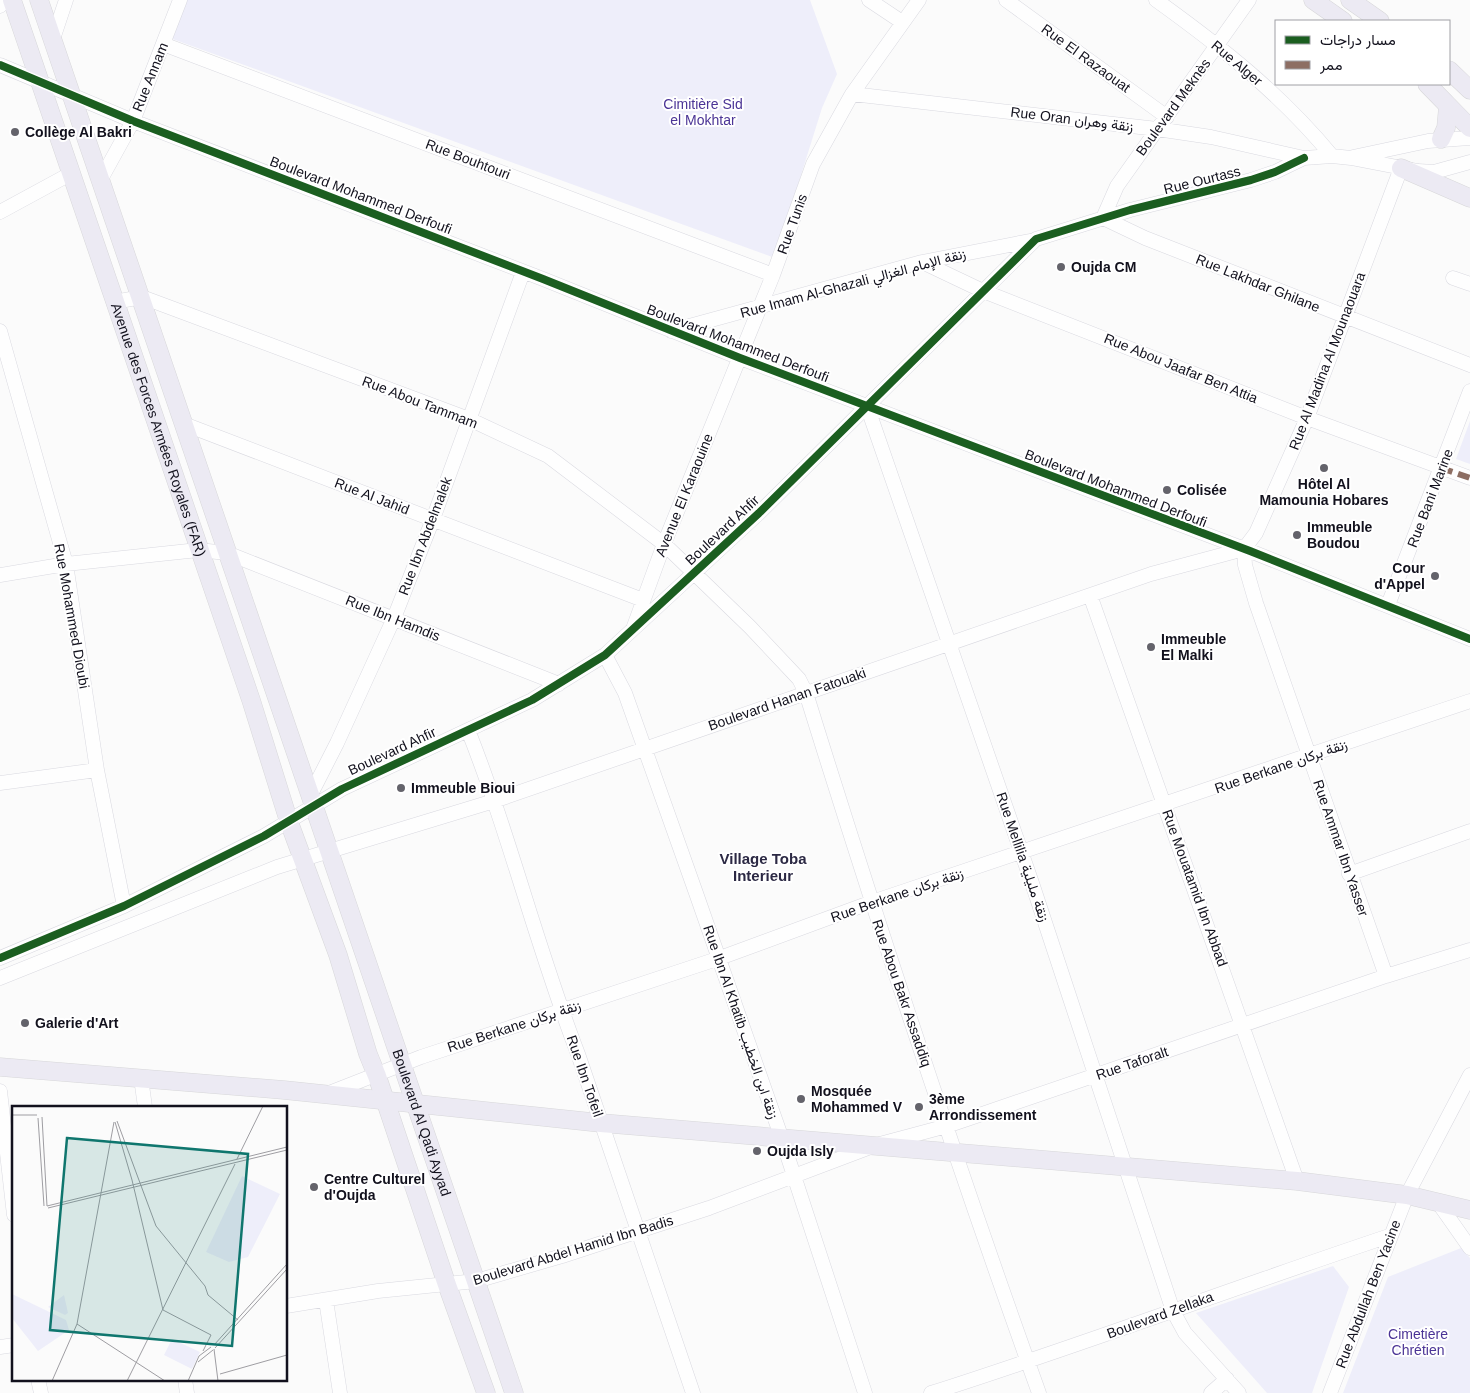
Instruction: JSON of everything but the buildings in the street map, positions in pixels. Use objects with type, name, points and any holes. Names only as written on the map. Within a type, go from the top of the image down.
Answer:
[{"type":"main road","name":"Avenue des Forces Armées Royales (FAR)","points":[[12,0],[198,550],[251,700],[289,822],[304,859]]},
{"type":"main road","name":"Avenue des Forces Armées Royales (FAR)","points":[[40,0],[313,800],[329,852]]},
{"type":"main road","points":[[1313,0],[1343,20]]},
{"type":"main road","points":[[1350,0],[1379,20]]},
{"type":"main road","points":[[1450,71],[1470,90]]},
{"type":"main road","points":[[1428,85],[1470,128]]},
{"type":"main road","points":[[1442,139],[1446,128],[1448,106]]},
{"type":"main road","points":[[1401,168],[1470,198]]},
{"type":"main road","name":"Boulevard Al Qadi Ayyad","points":[[329,852],[514,1393]]},
{"type":"main road","name":"Boulevard Al Qadi Ayyad","points":[[304,859],[338,956],[368,1054],[486,1393]]},
{"type":"main road","points":[[0,1068],[326,1094],[601,1123],[781,1136],[955,1153],[1297,1181],[1407,1195],[1470,1210]]},
{"type":"street","points":[[0,6],[5,0]]},
{"type":"street","points":[[52,39],[66,0]]},
{"type":"street","name":"Rue Annam","points":[[101,179],[132,121],[180,0]]},
{"type":"street","points":[[869,0],[902,22]]},
{"type":"street","name":"Rue Tunis","points":[[740,358],[761,307],[813,164],[852,94],[919,0]]},
{"type":"street","name":"Rue El Razaouat","points":[[1006,0],[1167,117]]},
{"type":"street","name":"Rue Alger","points":[[1156,0],[1218,45],[1282,101],[1332,156]]},
{"type":"street","name":"Boulevard Meknès","points":[[1103,218],[1117,186],[1249,0]]},
{"type":"street","name":"Rue Bouhtouri","points":[[163,44],[773,275]]},
{"type":"street","name":"Boulevard Mohammed Derfoufi","points":[[0,65],[71,93],[132,121],[740,358],[1244,549],[1470,639]]},
{"type":"street","name":"Rue Oran زنقة وهران","points":[[852,94],[1157,129],[1211,137],[1304,158],[1332,156],[1350,158]]},
{"type":"street","points":[[1350,158],[1442,139],[1470,138]]},
{"type":"street","name":"Rue Ourtass","points":[[1103,218],[1251,180],[1275,172],[1304,158]]},
{"type":"street","points":[[1350,158],[1434,172],[1470,162]]},
{"type":"street","name":"Rue Al Madina Al Mounaouara","points":[[1244,549],[1256,533],[1307,418],[1401,168]]},
{"type":"street","points":[[0,212],[70,174]]},
{"type":"street","name":"Boulevard Ahfir","points":[[0,958],[124,906],[289,822],[313,800],[361,780],[532,700],[605,656],[632,633],[868,406],[982,291],[1036,240],[1103,218]]},
{"type":"street","name":"Rue Lakhdar Ghilane","points":[[1103,218],[1145,238],[1470,365]]},
{"type":"street","name":"Rue Imam Al-Ghazali زنقة الإمام الغزالي","points":[[671,331],[922,262],[1036,240]]},
{"type":"street","name":"Rue Abou Jaafar Ben Attia","points":[[922,262],[982,291],[1307,418],[1470,478]]},
{"type":"street","name":"Rue Ibn Abdelmalek","points":[[313,800],[394,618],[433,519],[523,272]]},
{"type":"street","points":[[1453,278],[1470,284]]},
{"type":"street","points":[[114,302],[142,297]]},
{"type":"street","name":"Rue Abou Tammam","points":[[142,297],[469,420],[548,456],[664,544],[695,572]]},
{"type":"street","name":"Rue Mohammed Dioubi","points":[[0,331],[66,564],[97,770],[124,906]]},
{"type":"street","name":"Avenue El Karaouine","points":[[632,633],[664,544],[740,358]]},
{"type":"street","name":"Rue Bani Marine","points":[[1388,605],[1470,391]]},
{"type":"street","name":"Rue Mellilia زنقة مليلية","points":[[868,406],[1021,853],[1173,1311],[1185,1333],[1240,1393]]},
{"type":"street","name":"Rue Al Jahid","points":[[184,424],[643,600]]},
{"type":"street","name":"Boulevard Hanan Fatouaki","points":[[0,978],[188,902],[304,859],[494,801],[1151,574],[1244,549]]},
{"type":"street","name":"Rue Ammar Ibn Yasser","points":[[1244,549],[1248,580],[1386,976]]},
{"type":"street","name":"Rue Ibn Hamdis","points":[[0,575],[66,564],[198,550],[228,553],[559,684]]},
{"type":"street","name":"Rue Abou Bakr Assaddiq","points":[[695,572],[799,679],[806,693],[872,902],[955,1153],[1039,1393]]},
{"type":"street","name":"Rue Mouatamid Ibn Abbad","points":[[1090,595],[1244,1025],[1297,1181]]},
{"type":"street","name":"Rue Ibn Al Khatib زنقة ابن الخطيب","points":[[605,656],[625,693],[643,750],[781,1136],[865,1393]]},
{"type":"street","name":"Rue Berkane زنقة بركان","points":[[326,1094],[377,1076],[420,1057],[718,959],[872,902],[1470,701]]},
{"type":"street","name":"Rue Ibn Tofeil","points":[[468,730],[494,801],[561,1010],[693,1393]]},
{"type":"street","points":[[0,783],[97,770]]},
{"type":"street","points":[[1349,874],[1470,831]]},
{"type":"street","name":"Rue Taforalt","points":[[794,1176],[876,1145],[947,1126],[1386,976],[1470,950]]},
{"type":"street","name":"Rue Abdullah Ben Yacine","points":[[1330,1393],[1389,1236],[1407,1195],[1470,1074]]},
{"type":"street","points":[[141,1078],[145,1106]]},
{"type":"street","points":[[0,1091],[12,1197]]},
{"type":"street","name":"Boulevard Abdel Hamid Ibn Badis","points":[[288,1306],[446,1282],[476,1280],[562,1256],[709,1208],[794,1176]]},
{"type":"street","points":[[1437,1201],[1470,1248]]},
{"type":"street","name":"Boulevard Zellaka","points":[[932,1393],[1028,1362],[1389,1236]]},
{"type":"street","points":[[326,1300],[340,1393]]},
{"type":"street","points":[[1211,1393],[1227,1379]]},
{"type":"street","points":[[38,1380],[40,1393]]},
{"type":"street","points":[[185,1380],[187,1393]]},
{"type":"green space","name":"Cimitière Sid el Mokhtar","points":[[181,0],[810,0],[837,74],[822,108],[775,258],[167,37]]},
{"type":"green space","points":[[1470,421],[1470,464],[1456,459]]},
{"type":"green space","name":"Cimetière Chrétien","points":[[1461,1248],[1470,1258],[1470,1393],[1343,1393],[1388,1277]]},
{"type":"green space","points":[[1333,1266],[1349,1287],[1312,1393],[1267,1393],[1196,1313]]},
{"type":"marked path","points":[[1441,468],[1470,478]]},
{"type":"cycle path","points":[[0,65],[133,121],[543,279],[740,358],[1250,551],[1470,639]]},
{"type":"cycle path","points":[[0,958],[124,906],[264,836],[342,789],[532,700],[605,655],[759,513],[1036,239],[1130,210],[1251,180],[1275,172],[1304,158]]},
{"type":"place","name":"Collège Al Bakri","points":[[15,132]]},
{"type":"place","name":"Oujda CM","points":[[1061,267]]},
{"type":"place","name":"Hôtel Al Mamounia Hobares","points":[[1324,468]]},
{"type":"place","name":"Colisée","points":[[1167,490]]},
{"type":"place","name":"Immeuble Boudou","points":[[1297,535]]},
{"type":"place","name":"Cour d'Appel","points":[[1435,576]]},
{"type":"place","name":"Immeuble El Malki","points":[[1151,647]]},
{"type":"place","name":"Immeuble Bioui","points":[[401,788]]},
{"type":"place","name":"Galerie d'Art","points":[[25,1023]]},
{"type":"place","name":"Mosquée Mohammed V","points":[[801,1099]]},
{"type":"place","name":"3ème Arrondissement","points":[[919,1107]]},
{"type":"place","name":"Oujda Isly","points":[[757,1151]]},
{"type":"place","name":"Centre Culturel d'Oujda","points":[[314,1187]]},
{"type":"district","name":"Village Toba Interieur","points":[[763,866]]}]
